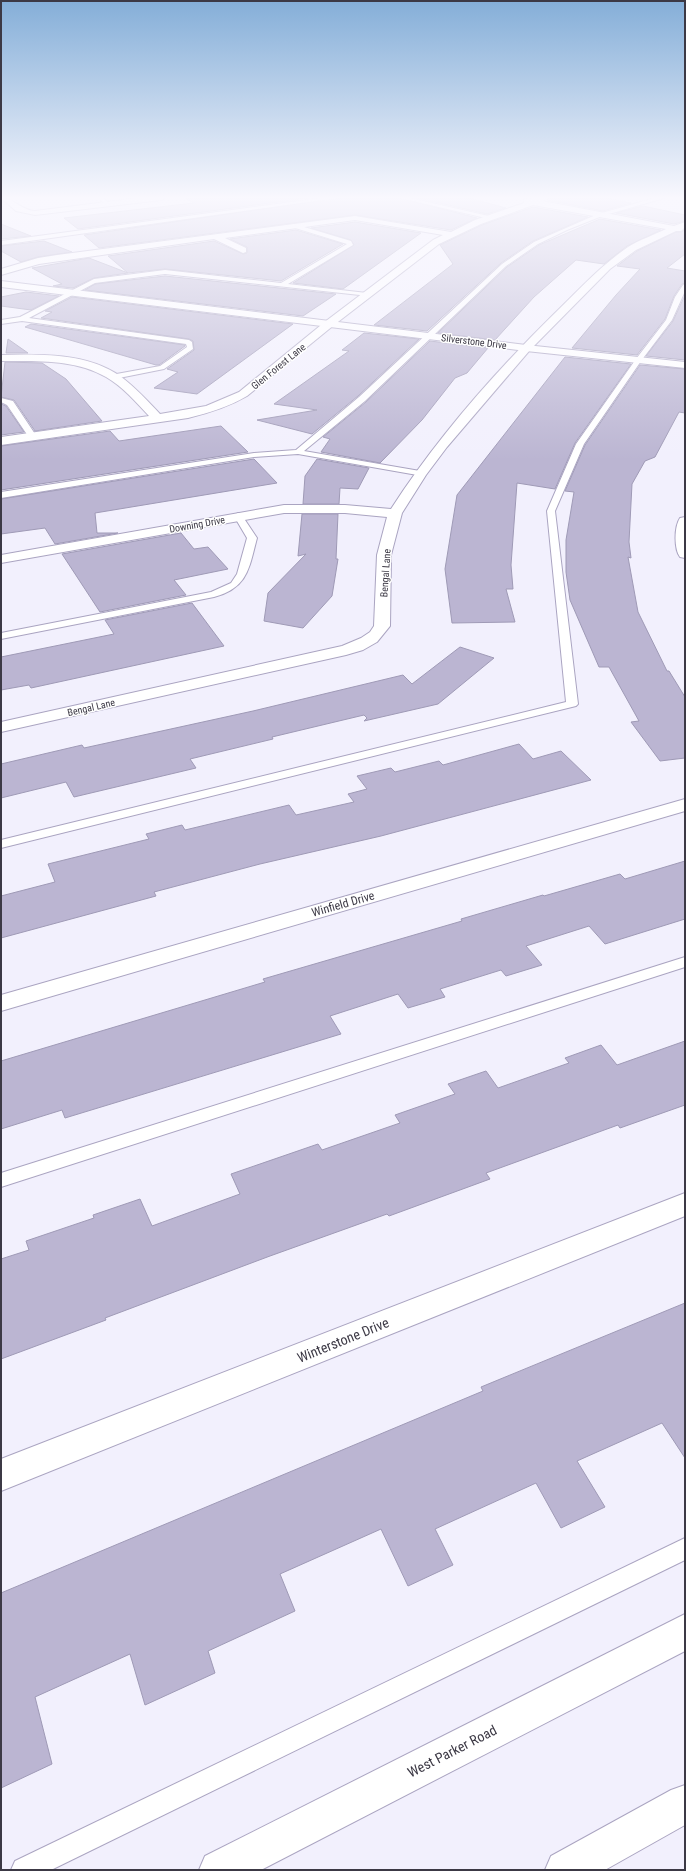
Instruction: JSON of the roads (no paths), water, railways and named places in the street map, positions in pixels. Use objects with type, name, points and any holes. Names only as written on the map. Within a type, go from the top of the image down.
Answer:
[{"type":"street","name":"Silverstone Drive","points":[[12,285],[526,348],[685,364]]},
{"type":"street","name":"Glen Forest Lane","points":[[1,442],[211,410],[228,404],[243,394],[330,323],[380,285]]},
{"type":"street","name":"Bengal Lane","points":[[1,727],[346,650],[371,640],[378,634],[382,626],[384,555],[394,513],[420,474],[443,444],[526,348],[591,285]]},
{"type":"street","points":[[1,358],[46,359],[78,363],[94,368],[114,378],[157,418]]},
{"type":"street","name":"Downing Drive","points":[[1,559],[264,511],[304,508],[394,513]]},
{"type":"street","points":[[685,521],[683,533],[685,554]]},
{"type":"street","name":"Winfield Drive","points":[[1,1003],[685,805]]},
{"type":"street","name":"Winterstone Drive","points":[[1,1475],[685,1204]]},
{"type":"street","name":"West Parker Road","points":[[219,1870],[685,1632]]},
{"type":"street","points":[[565,1870],[685,1804]]},
{"type":"lane","points":[[22,319],[87,285]]},
{"type":"lane","points":[[285,285],[367,295]]},
{"type":"lane","points":[[298,452],[362,399],[483,285]]},
{"type":"lane","points":[[1,844],[572,704],[551,511],[580,444],[638,360],[668,320],[678,297],[685,286]]},
{"type":"lane","points":[[1,322],[22,319],[189,342],[191,348],[162,368],[114,378]]},
{"type":"lane","points":[[1,400],[10,403],[33,437]]},
{"type":"lane","points":[[1,496],[254,455],[298,452],[420,474]]},
{"type":"lane","points":[[1,636],[214,594],[234,584],[242,574],[252,538],[238,516]]},
{"type":"lane","points":[[1,1180],[685,962]]},
{"type":"lane","points":[[24,1870],[685,1549]]}]
